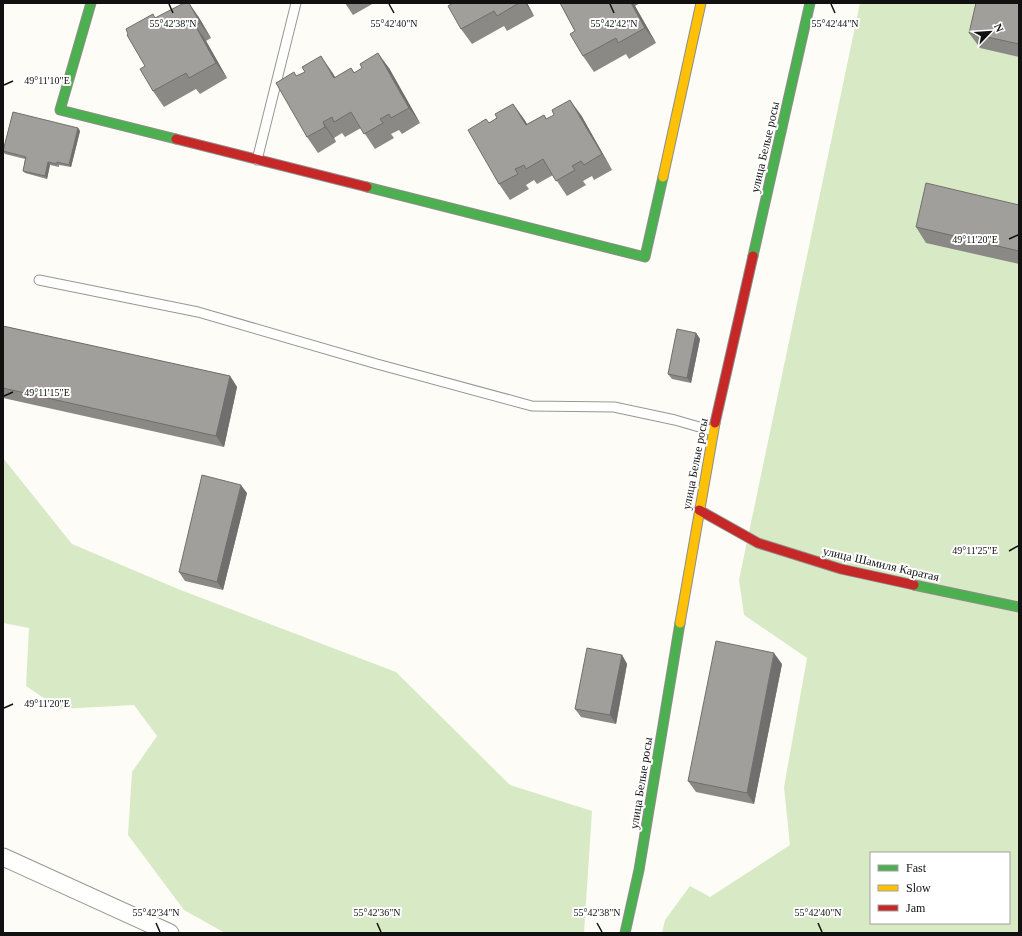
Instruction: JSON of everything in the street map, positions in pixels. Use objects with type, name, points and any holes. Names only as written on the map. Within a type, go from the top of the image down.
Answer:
[{"type":"street","points":[[91,3],[60,110],[645,257],[700,3]]},
{"type":"street","name":"улица Белые росы","points":[[625,933],[639,870],[713,431],[810,3]]},
{"type":"street","name":"улица Шамиля Каратая","points":[[699,510],[758,543],[841,569],[1019,607]]},
{"type":"street","points":[[3,857],[170,933]]},
{"type":"lane","points":[[257,160],[296,3]]},
{"type":"lane","points":[[39,280],[198,312],[377,364],[532,406],[614,407],[676,420],[713,431]]},
{"type":"green space","points":[[860,3],[1019,3],[1019,933],[662,933],[665,920],[690,886],[710,897],[790,845],[784,787],[807,658],[744,615],[739,580]]},
{"type":"green space","points":[[3,458],[72,544],[178,589],[396,672],[510,785],[592,811],[584,933],[225,933],[184,910],[128,835],[132,772],[157,736],[134,705],[60,709],[26,686],[29,628],[3,623]]},
{"type":"building","points":[[184,3],[189,3],[200,23],[195,25],[216,63],[189,78],[186,73],[153,91],[140,69],[145,66],[127,35],[126,29],[153,14],[155,18]]},
{"type":"building","points":[[453,3],[519,3],[497,16],[494,11],[461,29],[448,6]]},
{"type":"building","points":[[560,3],[631,3],[645,28],[618,43],[616,38],[583,56],[570,34],[575,31]]},
{"type":"building","points":[[976,3],[1019,3],[1019,44],[969,33]]},
{"type":"building","points":[[378,53],[409,108],[391,118],[389,114],[380,119],[383,123],[364,134],[351,112],[334,122],[332,117],[323,122],[325,127],[307,137],[276,83],[294,72],[296,76],[305,72],[302,67],[321,56],[334,78],[351,68],[354,73],[362,68],[360,64]]},
{"type":"building","points":[[570,100],[602,154],[584,165],[581,161],[572,166],[575,170],[556,181],[543,159],[526,169],[524,165],[515,169],[518,174],[499,184],[468,130],[486,119],[489,123],[497,118],[495,114],[513,104],[526,125],[544,115],[546,119],[554,115],[552,110]]},
{"type":"building","points":[[13,112],[78,128],[69,165],[57,162],[57,164],[48,162],[45,176],[23,171],[26,157],[3,151]]},
{"type":"building","points":[[926,183],[1019,205],[1019,251],[916,227]]},
{"type":"building","points":[[3,326],[230,376],[216,436],[3,388]]},
{"type":"building","points":[[677,329],[696,333],[687,378],[668,374]]},
{"type":"building","points":[[202,475],[241,485],[217,582],[179,572]]},
{"type":"building","points":[[716,641],[774,653],[747,793],[688,781]]},
{"type":"building","points":[[587,648],[622,655],[610,715],[575,709]]},
{"type":"traffic: fast","points":[[91,3],[60,110],[176,139]]},
{"type":"traffic: fast","points":[[753,256],[810,3]]},
{"type":"traffic: fast","points":[[367,187],[645,257],[663,177]]},
{"type":"traffic: fast","points":[[914,585],[1019,607]]},
{"type":"traffic: fast","points":[[625,933],[639,870],[680,623]]},
{"type":"traffic: slow","points":[[663,177],[701,3]]},
{"type":"traffic: slow","points":[[680,623],[715,423]]},
{"type":"traffic: jam","points":[[176,139],[367,187]]},
{"type":"traffic: jam","points":[[715,423],[753,256]]},
{"type":"traffic: jam","points":[[699,510],[758,543],[841,569],[914,585]]}]
